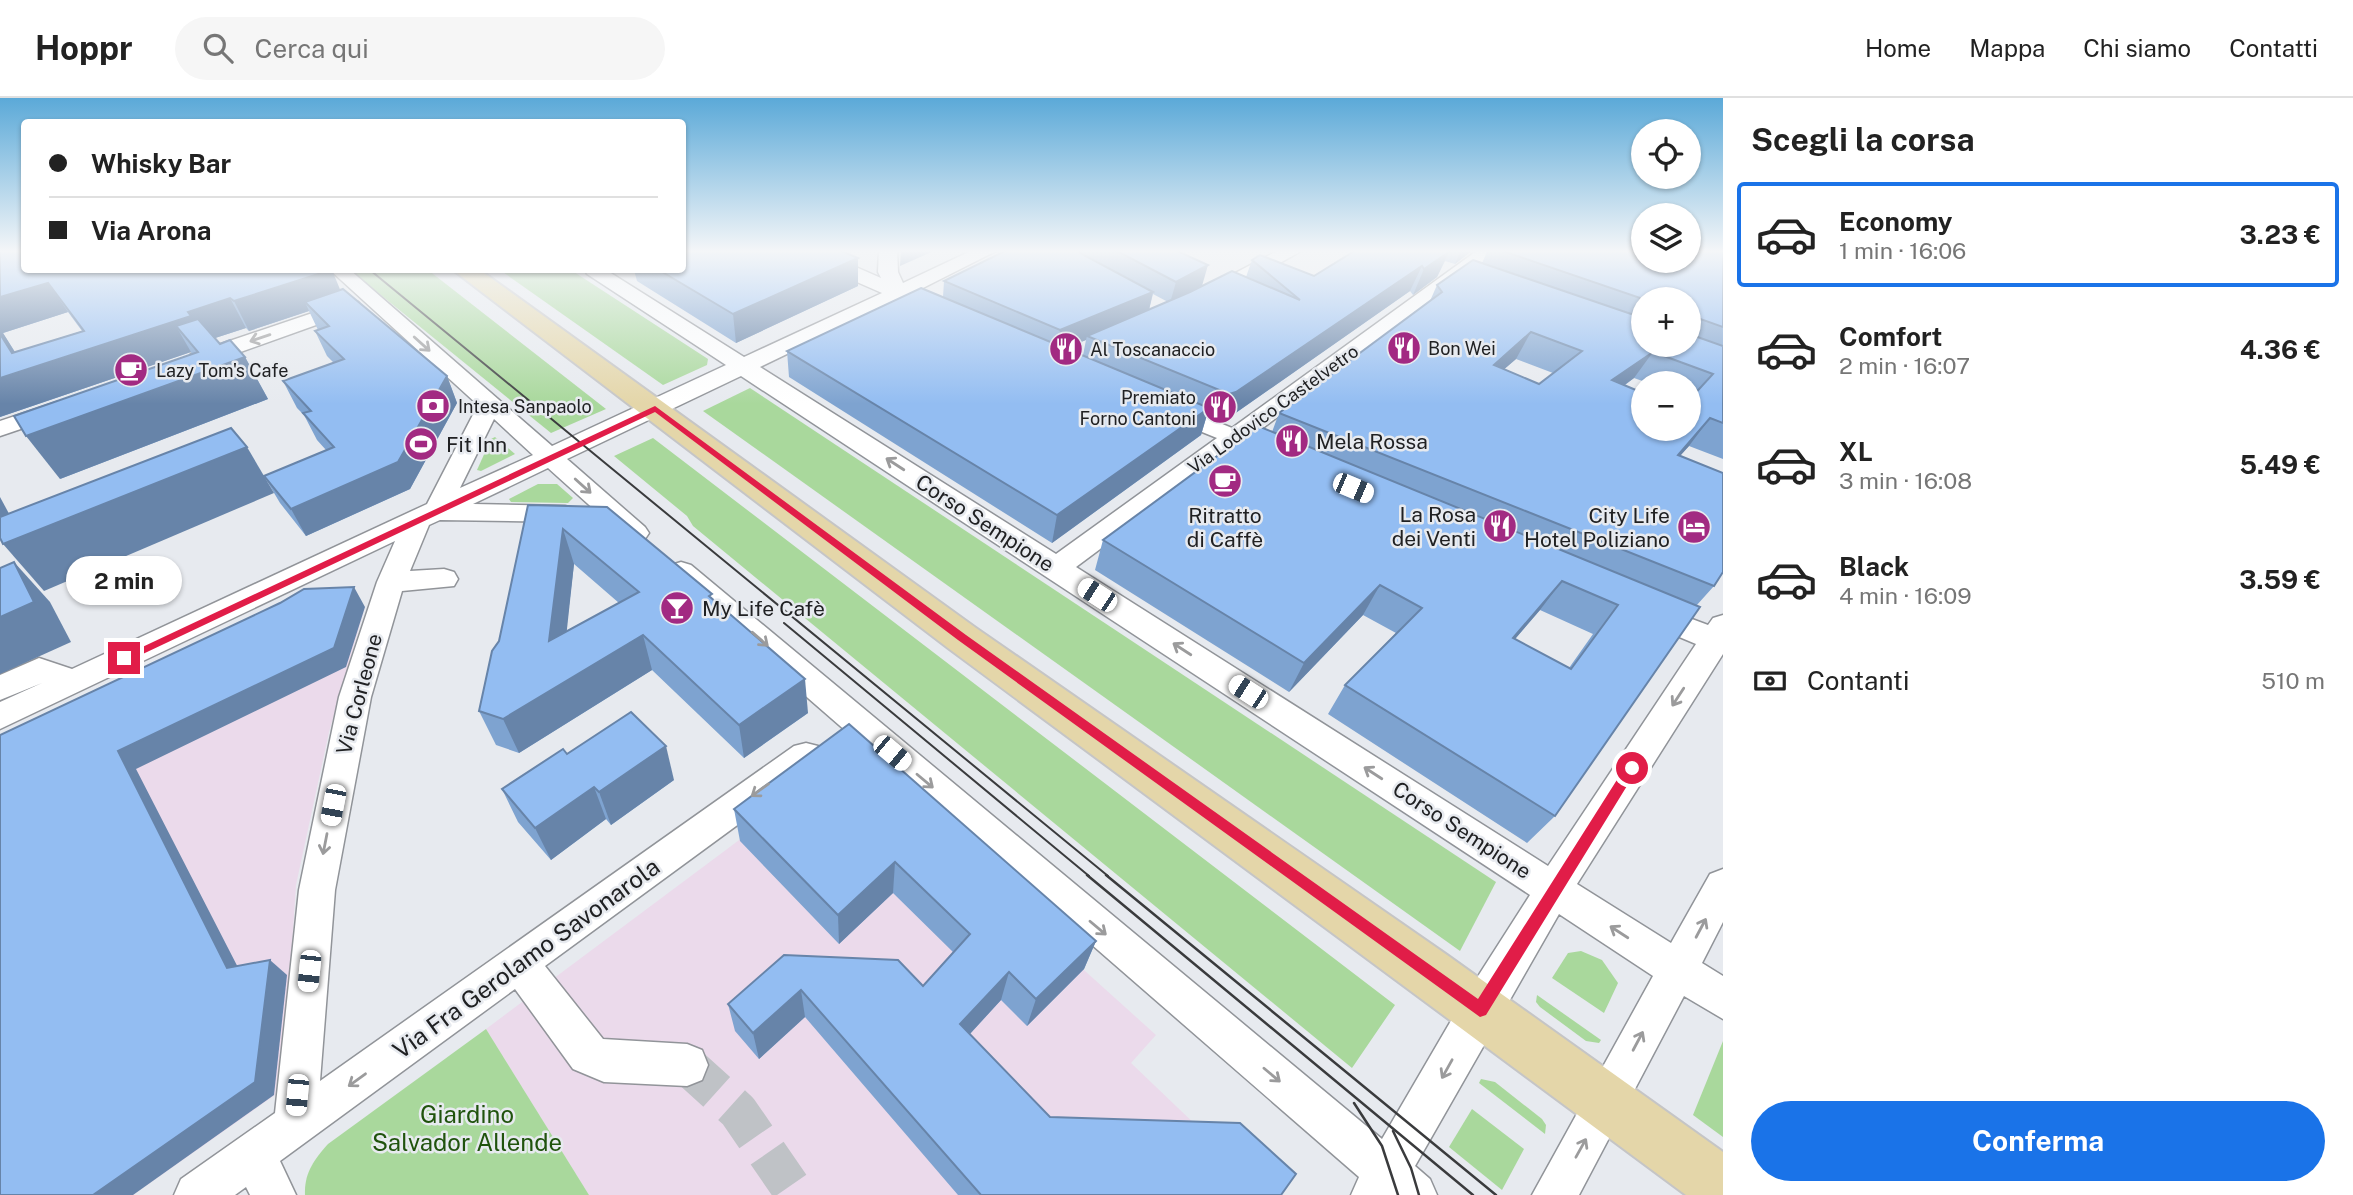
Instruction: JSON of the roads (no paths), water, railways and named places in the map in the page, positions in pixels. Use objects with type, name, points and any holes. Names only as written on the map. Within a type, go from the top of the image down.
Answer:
[{"type":"main road","points":[[508,301],[973,646],[1480,1009],[1723,1187]]},
{"type":"street","points":[[182,365],[365,301]]},
{"type":"street","name":"Corso Sempione","points":[[373,301],[615,515],[855,720],[1392,1188],[1480,1009],[1553,890]]},
{"type":"street","name":"Corso Sempione","points":[[652,301],[743,366],[1723,999]]},
{"type":"street","points":[[0,716],[881,301]]},
{"type":"street","points":[[917,301],[935,309]]},
{"type":"street","name":"Via Lodovico Castelvetro","points":[[1055,568],[1423,301]]},
{"type":"street","points":[[1142,399],[1303,466]]},
{"type":"street","points":[[0,429],[78,402]]},
{"type":"street","points":[[427,516],[489,405]]},
{"type":"street","points":[[427,516],[534,513],[615,515]]},
{"type":"street","points":[[524,541],[534,513]]},
{"type":"street","name":"Via Corleone","points":[[295,1125],[317,890],[355,697],[391,582],[427,516]]},
{"type":"street","points":[[174,634],[234,636],[281,613],[295,578]]},
{"type":"street","points":[[391,582],[444,579]]},
{"type":"street","points":[[1553,890],[1720,636],[1624,603]]},
{"type":"street","points":[[0,688],[39,670],[75,681]]},
{"type":"street","name":"Via Fra Gerolamo Savonarola","points":[[197,1195],[855,720]]},
{"type":"street","points":[[1555,1195],[1723,886]]},
{"type":"street","points":[[519,963],[588,1054],[604,1061],[687,1065]]},
{"type":"street","points":[[254,1154],[273,1195]]},
{"type":"tunnel","points":[[687,1065],[738,1111],[796,1195]]},
{"type":"tram line","points":[[408,301],[1108,876]]},
{"type":"tram line","points":[[784,623],[1089,876]]},
{"type":"tram line","points":[[1087,875],[1473,1195]]},
{"type":"tram line","points":[[1106,875],[1496,1195]]},
{"type":"tram line","points":[[1354,1103],[1382,1146],[1398,1195]]},
{"type":"tram line","points":[[1393,1131],[1411,1168],[1419,1195]]},
{"type":"place","name":"Bon Wei","points":[[1404,348]]},
{"type":"place","name":"Al Toscanaccio","points":[[1066,349]]},
{"type":"place","name":"Lazy Tom's Cafe","points":[[131,370]]},
{"type":"place","name":"Intesa Sanpaolo","points":[[433,406]]},
{"type":"place","name":"Premiato Forno Cantoni","points":[[1220,407]]},
{"type":"place","name":"Mela Rossa","points":[[1292,441]]},
{"type":"place","name":"Fit Inn","points":[[421,444]]},
{"type":"place","name":"Ritratto di Caffè","points":[[1225,481]]},
{"type":"place","name":"La Rosa dei Venti","points":[[1500,526]]},
{"type":"place","name":"City Life Hotel Poliziano","points":[[1694,527]]},
{"type":"place","name":"My Life Cafè","points":[[677,608]]},
{"type":"park label","name":"Giardino Salvador Allende","points":[[467,1128]]}]
